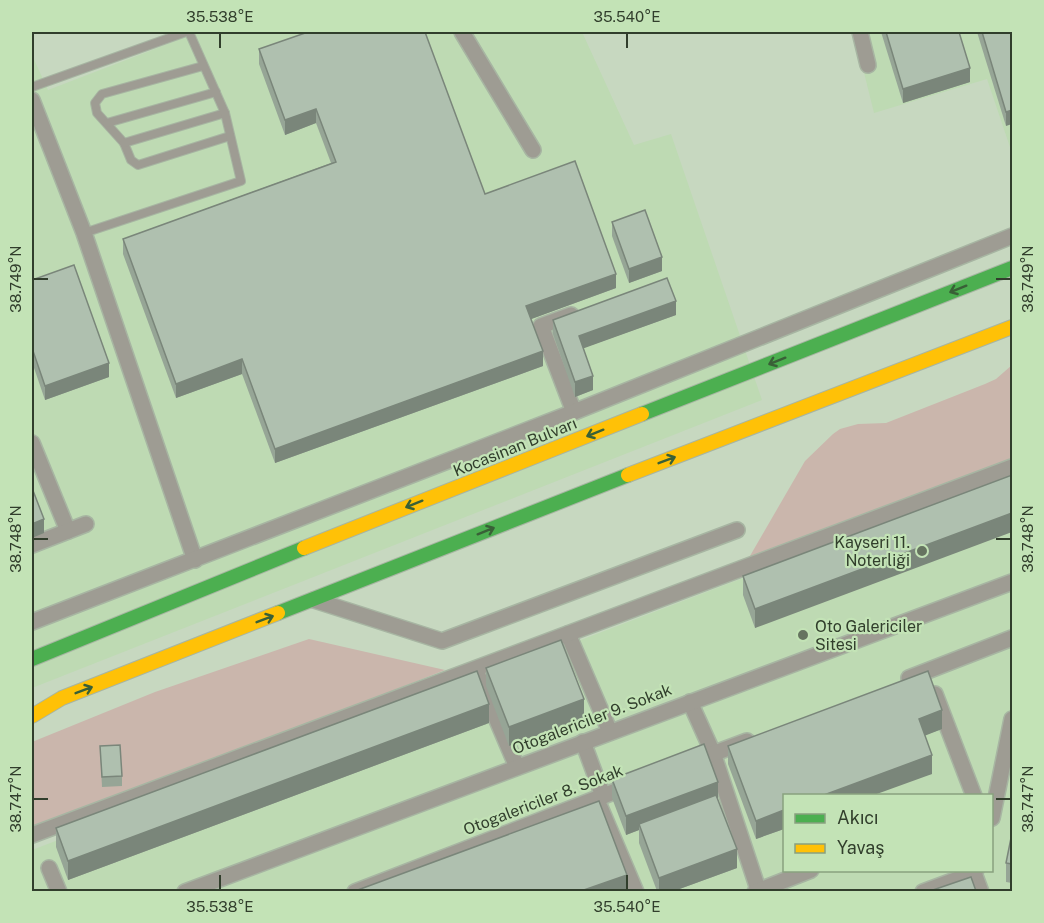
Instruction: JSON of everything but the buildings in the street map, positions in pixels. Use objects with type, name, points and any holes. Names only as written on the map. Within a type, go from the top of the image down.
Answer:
[{"type":"highway","name":"Kocasinan Bulvarı","points":[[32,659],[202,588],[1012,268]]},
{"type":"highway","points":[[32,716],[62,698],[579,494],[1012,327]]},
{"type":"street","points":[[462,32],[533,150]]},
{"type":"street","points":[[860,32],[868,65]]},
{"type":"street","points":[[32,100],[84,232],[195,560]]},
{"type":"street","points":[[32,622],[574,412],[1012,236]]},
{"type":"street","points":[[574,412],[541,326],[585,310]]},
{"type":"street","points":[[32,443],[68,531]]},
{"type":"street","points":[[32,835],[1012,467]]},
{"type":"street","points":[[32,545],[86,524]]},
{"type":"street","points":[[313,600],[441,641],[737,530]]},
{"type":"street","name":"Otogalericiler 9. Sokak","points":[[186,891],[1012,582]]},
{"type":"street","points":[[568,634],[610,732]]},
{"type":"street","points":[[895,684],[1012,638]]},
{"type":"street","points":[[475,669],[517,767]]},
{"type":"street","points":[[927,672],[974,794]]},
{"type":"street","points":[[690,702],[713,753],[758,891],[806,872]]},
{"type":"street","points":[[993,804],[1012,719]]},
{"type":"street","points":[[680,766],[756,737]]},
{"type":"street","points":[[584,742],[600,797],[636,891]]},
{"type":"street","name":"Otogalericiler 8. Sokak","points":[[355,891],[647,779]]},
{"type":"street","points":[[49,868],[59,891]]},
{"type":"street","points":[[923,891],[975,872],[981,891]]},
{"type":"lane","points":[[32,87],[188,32],[225,113],[241,181],[84,232]]},
{"type":"lane","points":[[203,66],[102,94],[95,104],[97,112],[124,143],[131,160],[138,165],[230,136]]},
{"type":"lane","points":[[107,123],[216,92]]},
{"type":"lane","points":[[124,143],[225,113]]},
{"type":"shaded area","points":[[199,32],[582,32],[634,145],[671,134],[762,400],[32,688],[32,55],[48,90]]},
{"type":"shaded area","points":[[854,32],[1012,32],[1012,153],[987,79],[874,113]]},
{"type":"shaded area","points":[[1012,365],[1012,464],[743,568],[805,461],[833,434],[840,429],[858,424],[886,423],[996,379]]},
{"type":"shaded area","name":"Oto Galericiler Sitesi","points":[[1012,475],[1012,891],[32,892],[32,850]]},
{"type":"shaded area","points":[[309,639],[445,670],[32,834],[32,742],[155,692]]},
{"type":"traffic: fast","points":[[642,414],[1012,268]]},
{"type":"traffic: fast","points":[[278,613],[628,475]]},
{"type":"traffic: fast","points":[[32,659],[304,548]]},
{"type":"traffic: slow","points":[[628,475],[1012,327]]},
{"type":"traffic: slow","points":[[304,548],[642,414]]},
{"type":"traffic: slow","points":[[32,716],[62,698],[278,613]]},
{"type":"place","name":"Kayseri 11. Noterliği","points":[[922,551]]},
{"type":"place","name":"Oto Galericiler Sitesi","points":[[803,635]]}]
